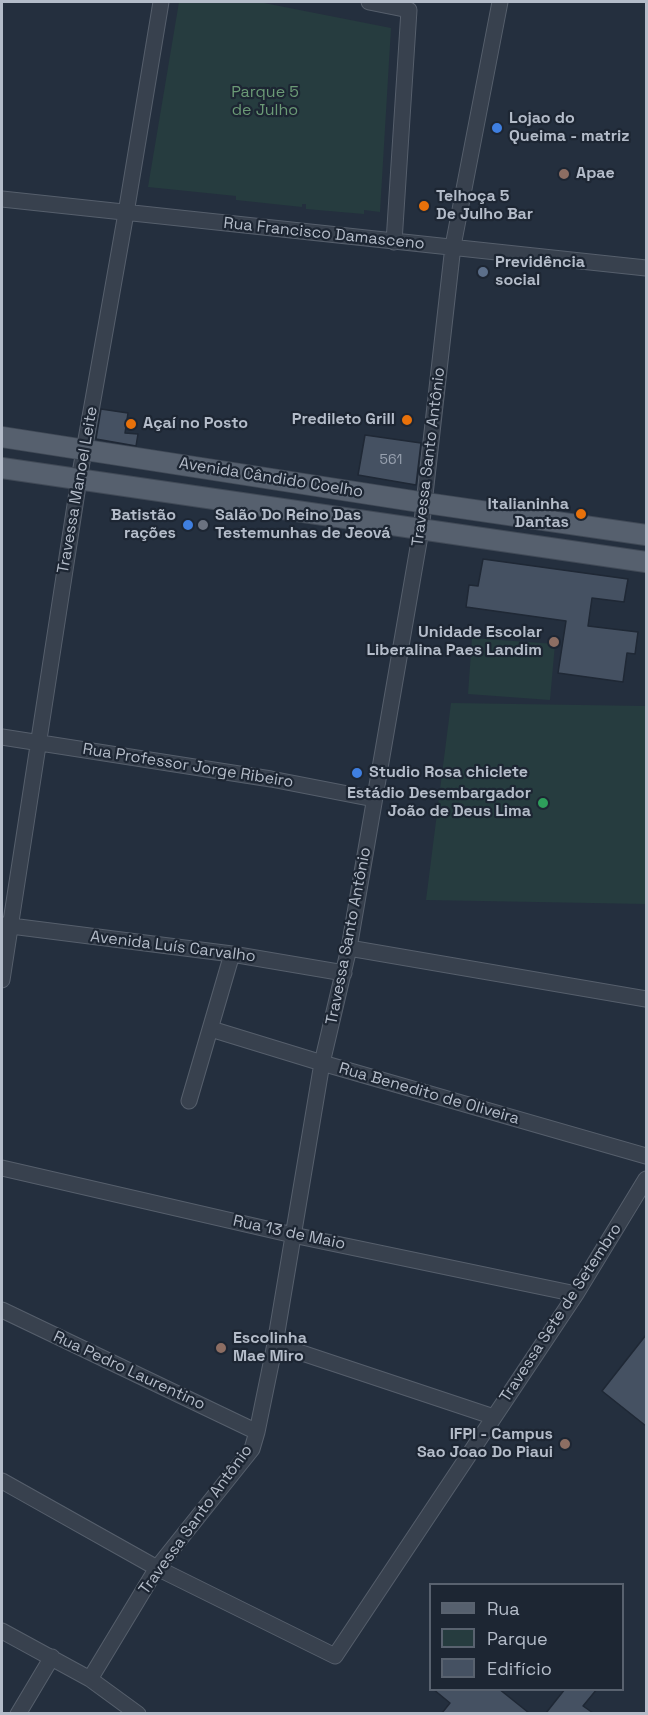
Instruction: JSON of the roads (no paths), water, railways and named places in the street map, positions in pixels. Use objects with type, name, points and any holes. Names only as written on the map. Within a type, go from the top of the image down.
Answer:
[{"type":"main road","name":"Avenida Cândido Coelho","points":[[2,437],[646,535]]},
{"type":"main road","name":"Avenida Cândido Coelho","points":[[2,468],[646,562]]},
{"type":"street","name":"Travessa Manoel Leite","points":[[2,980],[6,926],[84,449],[161,2]]},
{"type":"street","points":[[369,2],[409,10],[394,242]]},
{"type":"street","name":"Travessa Santo Antônio","points":[[90,1679],[157,1568],[252,1449],[257,1432],[275,1344],[322,1063],[350,948],[426,503],[453,246],[500,2]]},
{"type":"street","name":"Rua Francisco Damasceno","points":[[2,200],[646,268]]},
{"type":"street","name":"Rua Professor Jorge Ribeiro","points":[[2,737],[272,779],[374,799]]},
{"type":"street","name":"Avenida Luís Carvalho","points":[[6,926],[232,954],[344,973]]},
{"type":"street","points":[[350,948],[646,999]]},
{"type":"street","points":[[189,1101],[232,954]]},
{"type":"street","name":"Rua Benedito de Oliveira","points":[[211,1029],[646,1156]]},
{"type":"street","name":"Rua 13 de Maio","points":[[2,1168],[293,1234],[576,1294]]},
{"type":"street","name":"Travessa Sete de Setembro","points":[[157,1568],[335,1656],[576,1294],[646,1179]]},
{"type":"street","name":"Rua Pedro Laurentino","points":[[2,1310],[257,1432]]},
{"type":"street","points":[[275,1344],[494,1417]]},
{"type":"street","points":[[2,1481],[157,1568]]},
{"type":"street","points":[[2,1631],[90,1679],[138,1713]]},
{"type":"street","points":[[18,1713],[52,1657]]},
{"type":"place","name":"Lojao do Queima - matriz","points":[[497,128]]},
{"type":"place","name":"Apae","points":[[564,174]]},
{"type":"place","name":"Telhoça 5 De Julho Bar","points":[[424,206]]},
{"type":"place","name":"Previdência social","points":[[483,272]]},
{"type":"place","name":"Predileto Grill","points":[[407,420]]},
{"type":"place","name":"Açaí no Posto","points":[[131,424]]},
{"type":"place","name":"Italianinha Dantas","points":[[581,514]]},
{"type":"place","name":"Batistão rações","points":[[188,525]]},
{"type":"place","name":"Salão Do Reino Das Testemunhas de Jeová","points":[[203,525]]},
{"type":"place","name":"Unidade Escolar Liberalina Paes Landim","points":[[554,642]]},
{"type":"place","name":"Studio Rosa chiclete","points":[[357,773]]},
{"type":"place","name":"Estádio Desembargador João de Deus Lima","points":[[543,803]]},
{"type":"place","name":"Escolinha Mae Miro","points":[[221,1348]]},
{"type":"place","name":"IFPI - Campus Sao Joao Do Piaui","points":[[565,1444]]},
{"type":"park label","name":"Parque 5 de Julho","points":[[265,102]]}]
